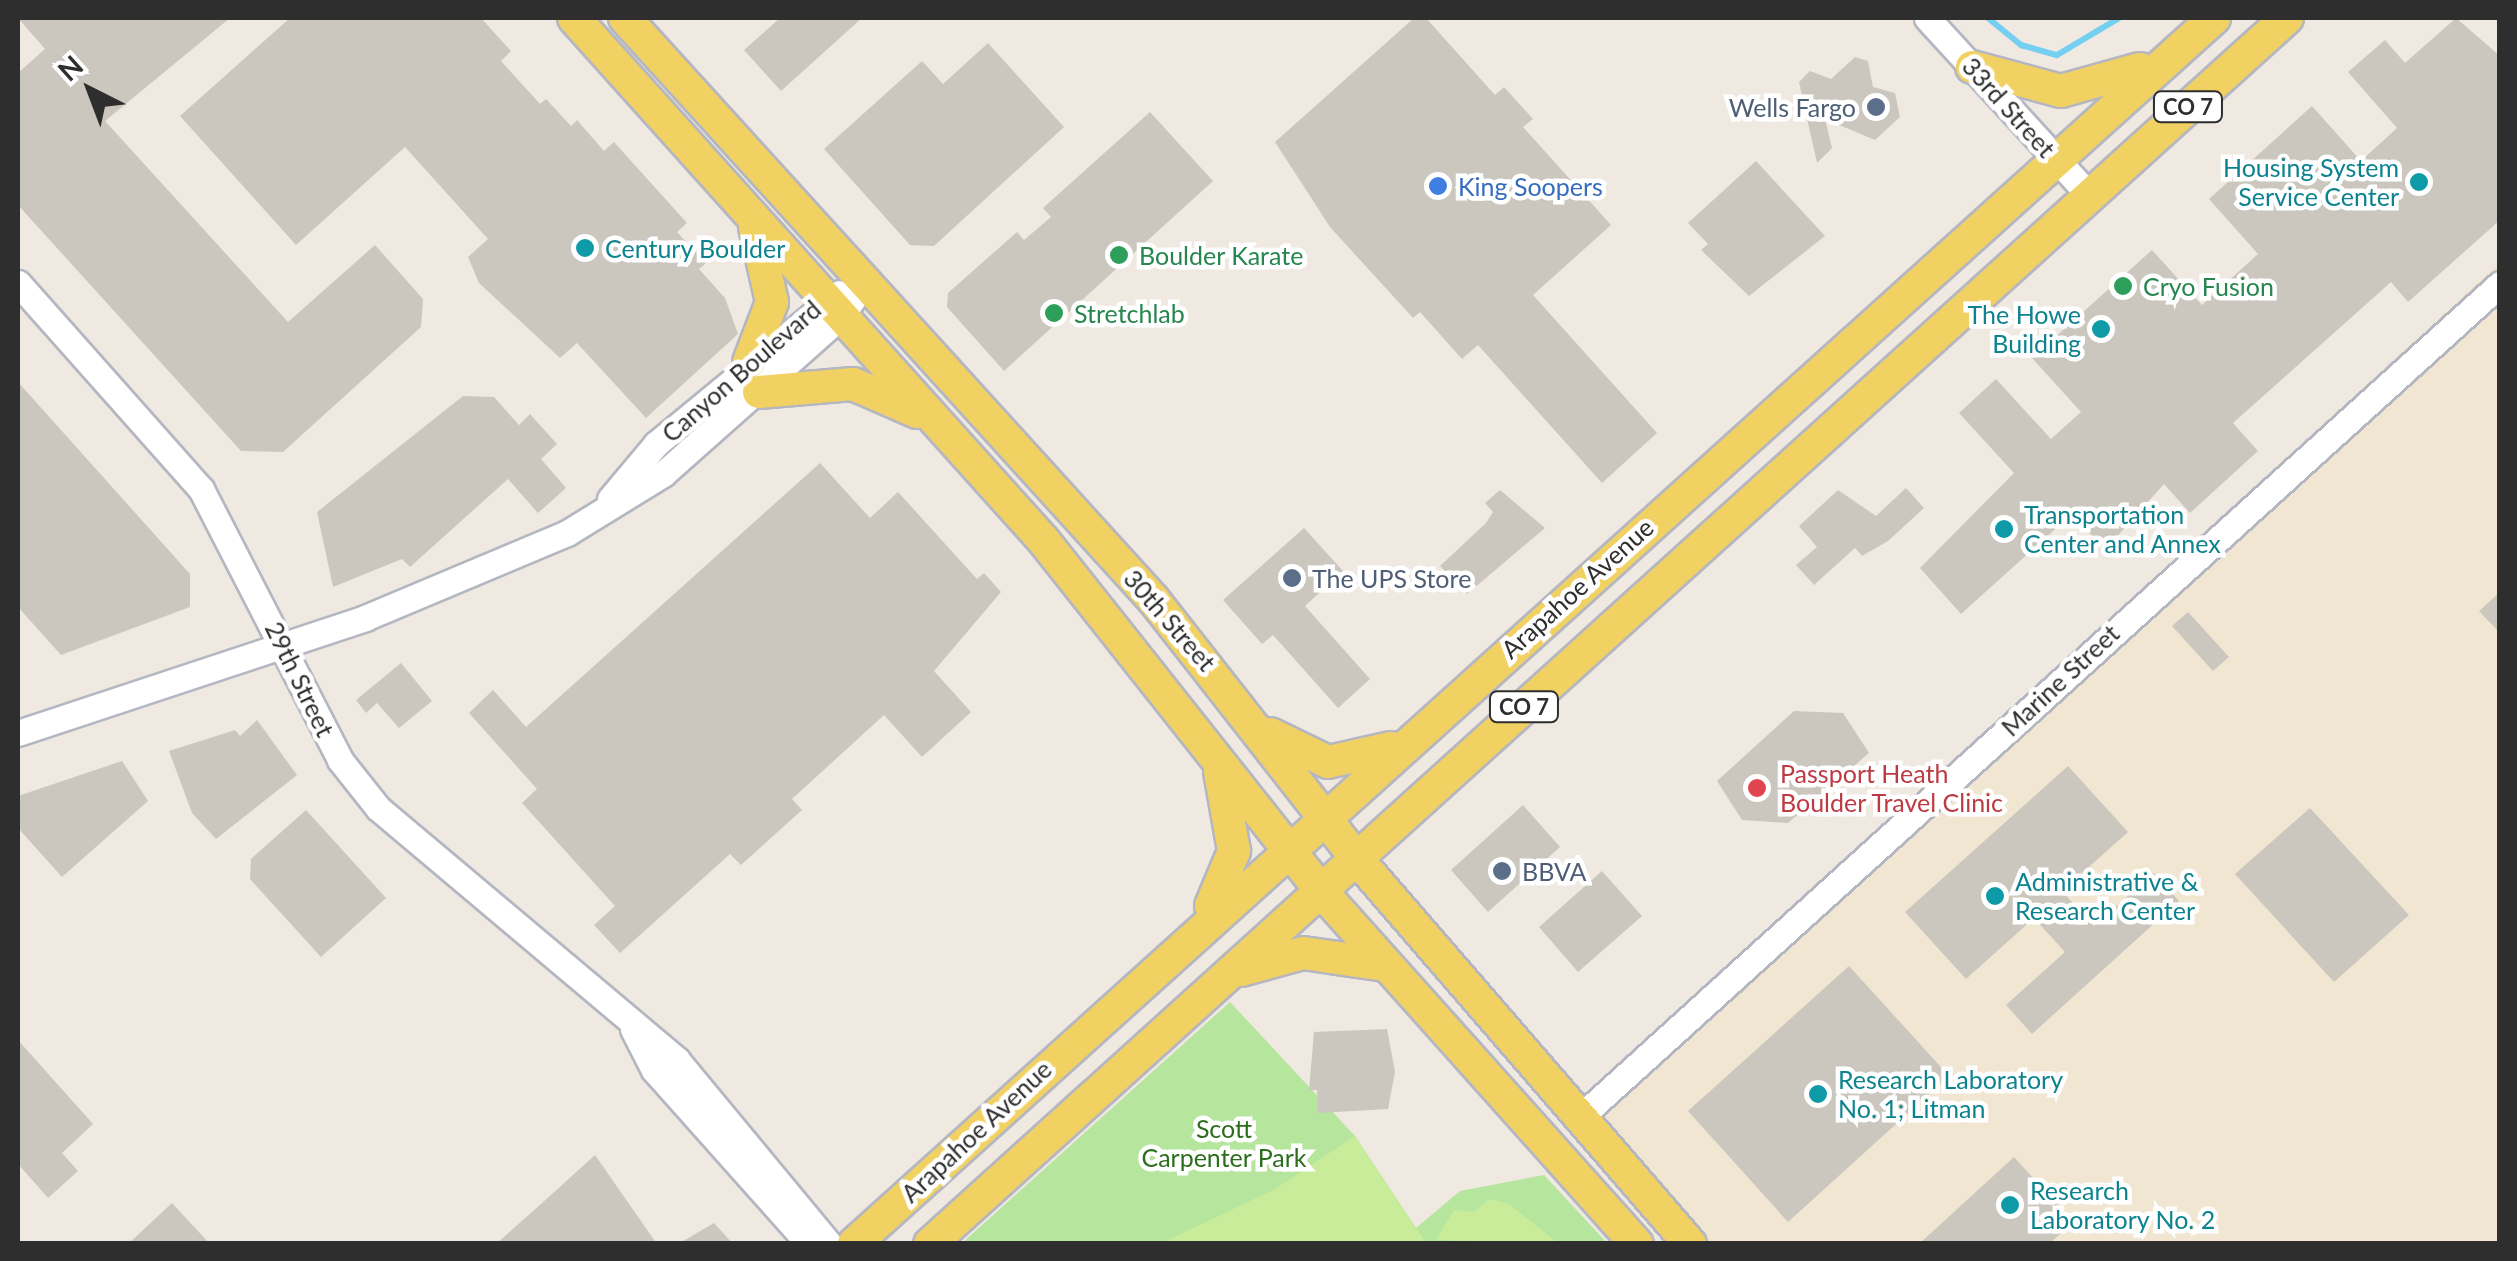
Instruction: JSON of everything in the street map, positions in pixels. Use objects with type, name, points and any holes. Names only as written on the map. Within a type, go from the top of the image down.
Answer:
[{"type":"main road","name":"30th Street","points":[[574,18],[940,427],[1202,732],[1287,848],[1385,966],[1637,1244]]},
{"type":"main road","name":"30th Street","points":[[625,18],[1252,720],[1357,859],[1690,1244]]},
{"type":"main road","name":"Arapahoe Avenue","points":[[854,1244],[1287,848],[2214,18]]},
{"type":"main road","name":"Arapahoe Avenue","points":[[930,1244],[2287,18]]},
{"type":"main road","points":[[1972,67],[2072,92],[2176,52]]},
{"type":"main road","points":[[750,214],[772,302],[754,377],[853,384],[940,427]]},
{"type":"main road","points":[[1252,720],[1328,762],[1408,739]]},
{"type":"main road","points":[[1189,937],[1234,852],[1230,800],[1202,732]]},
{"type":"main road","points":[[1228,975],[1304,953],[1385,966]]},
{"type":"street","name":"33rd Street","points":[[1927,18],[2090,196]]},
{"type":"street","name":"29th Street","points":[[18,284],[201,489],[340,760],[378,808],[633,1029],[677,1060],[829,1244]]},
{"type":"street","name":"Marine Street","points":[[1578,1119],[2500,284]]},
{"type":"street","name":"Canyon Boulevard","points":[[18,733],[283,646],[506,564],[663,474],[754,377],[863,285]]},
{"type":"street","name":"29th Street","points":[[633,1029],[654,1070],[809,1244]]},
{"type":"shaded area","points":[[2499,263],[2499,1243],[1709,1243],[1587,1097]]},
{"type":"green space","name":"Scott Carpenter Park","points":[[1230,1002],[1355,1136],[1416,1228],[1460,1191],[1544,1175],[1607,1243],[961,1244]]},
{"type":"green space","points":[[1355,1136],[1426,1243],[1162,1243],[1275,1189]]},
{"type":"green space","points":[[1489,1199],[1509,1204],[1558,1243],[1436,1240],[1454,1210],[1474,1212]]},
{"type":"building","points":[[18,18],[230,18],[105,121],[288,322],[375,245],[423,299],[421,327],[283,452],[241,451],[18,205],[18,73],[45,49]]},
{"type":"building","points":[[290,18],[481,18],[511,51],[501,61],[540,104],[546,99],[571,126],[577,120],[604,151],[614,142],[687,223],[677,232],[706,263],[699,269],[725,298],[738,334],[646,418],[577,343],[560,358],[479,283],[468,257],[488,239],[405,147],[296,245],[180,116]]},
{"type":"building","points":[[780,18],[862,18],[781,91],[744,50]]},
{"type":"building","name":"King Soopers","points":[[1414,18],[1426,18],[1495,95],[1504,87],[1533,119],[1523,127],[1611,225],[1533,295],[1657,433],[1602,483],[1478,345],[1462,359],[1420,312],[1413,318],[1330,227],[1275,142]]},
{"type":"building","points":[[2456,18],[2500,56],[2500,220],[2408,302],[2391,282],[2233,423],[2258,451],[2190,513],[2164,484],[2105,550],[2072,514],[1961,614],[1920,568],[2014,473],[1959,413],[1996,379],[2051,439],[2081,412],[2032,358],[2152,250],[2202,305],[2258,254],[2209,199],[2312,106],[2361,161],[2397,128],[2348,72],[2385,40],[2405,63]]},
{"type":"building","points":[[988,43],[1064,127],[934,246],[910,245],[824,149],[922,61],[943,84]]},
{"type":"building","points":[[1855,57],[1868,61],[1873,87],[1895,93],[1900,117],[1875,140],[1825,119],[1832,148],[1817,163],[1799,82],[1810,71],[1831,79]]},
{"type":"building","points":[[1150,112],[1213,181],[1004,371],[947,307],[948,293],[1017,232],[1024,240],[1051,217],[1043,208]]},
{"type":"building","points":[[1756,161],[1825,236],[1749,296],[1701,250],[1708,244],[1688,223]]},
{"type":"building","points":[[18,382],[190,574],[190,607],[61,655],[18,607]]},
{"type":"building","points":[[463,396],[494,397],[519,425],[530,414],[557,444],[541,459],[566,488],[538,513],[508,479],[410,567],[402,559],[333,587],[317,512]]},
{"type":"building","points":[[820,463],[870,518],[898,492],[977,579],[984,573],[1001,592],[934,671],[971,712],[922,757],[884,715],[792,799],[802,810],[741,865],[730,854],[620,953],[594,925],[615,906],[522,803],[537,789],[469,713],[493,690],[526,727]]},
{"type":"building","points":[[1906,488],[1924,508],[1888,541],[1862,556],[1855,548],[1814,585],[1796,565],[1817,547],[1799,526],[1838,490],[1876,516]]},
{"type":"building","points":[[1500,490],[1545,528],[1467,594],[1440,566],[1486,523],[1493,512],[1485,503]]},
{"type":"building","points":[[1304,528],[1343,571],[1305,606],[1370,679],[1338,708],[1273,635],[1262,644],[1223,600]]},
{"type":"building","points":[[2500,592],[2500,633],[2479,611]]},
{"type":"building","points":[[2188,612],[2229,657],[2213,671],[2172,626]]},
{"type":"building","points":[[401,663],[432,701],[399,728],[377,703],[366,713],[356,700]]},
{"type":"building","points":[[1794,711],[1843,713],[1869,753],[1788,823],[1742,820],[1717,781]]},
{"type":"building","points":[[257,720],[297,775],[216,839],[192,813],[169,751],[235,730],[240,736]]},
{"type":"building","points":[[122,761],[148,801],[62,877],[18,828],[18,796]]},
{"type":"building","name":"Administrative & Research Center","points":[[2068,766],[2128,832],[2062,891],[2094,926],[2154,873],[2179,901],[2032,1034],[2006,1005],[2065,952],[2034,918],[1966,979],[1905,912]]},
{"type":"building","name":"BBVA","points":[[1523,805],[1560,847],[1488,912],[1451,870]]},
{"type":"building","points":[[2310,808],[2409,915],[2334,982],[2235,874]]},
{"type":"building","points":[[306,810],[386,898],[321,957],[250,879],[251,859]]},
{"type":"building","points":[[1602,871],[1642,916],[1578,972],[1539,927]]},
{"type":"building","name":"Research Laboratory No. 1; Litman","points":[[1849,966],[1949,1076],[1788,1222],[1688,1111]]},
{"type":"building","points":[[1387,1029],[1395,1072],[1388,1109],[1318,1113],[1317,1090],[1309,1090],[1314,1032]]},
{"type":"building","points":[[18,1040],[93,1124],[62,1153],[78,1171],[48,1198],[18,1164]]},
{"type":"building","points":[[595,1155],[657,1244],[496,1244],[541,1204]]},
{"type":"building","name":"Research Laboratory No. 2","points":[[2014,1157],[2073,1222],[2049,1244],[1919,1244]]},
{"type":"building","points":[[172,1203],[210,1244],[128,1244]]},
{"type":"building","points":[[714,1223],[733,1244],[678,1244]]},
{"type":"waterway","points":[[1988,18],[2021,45],[2057,55],[2119,18]]},
{"type":"place","name":"Wells Fargo","points":[[1876,107]]},
{"type":"place","name":"Housing System Service Center","points":[[2419,182]]},
{"type":"place","name":"King Soopers","points":[[1438,186]]},
{"type":"place","name":"Century Boulder","points":[[585,248]]},
{"type":"place","name":"Boulder Karate","points":[[1119,255]]},
{"type":"place","name":"Cryo Fusion","points":[[2123,286]]},
{"type":"place","name":"Stretchlab","points":[[1054,313]]},
{"type":"place","name":"The Howe Building","points":[[2101,329]]},
{"type":"place","name":"Transportation Center and Annex","points":[[2004,529]]},
{"type":"place","name":"The UPS Store","points":[[1292,578]]},
{"type":"place","name":"Passport Heath Boulder Travel Clinic","points":[[1757,788]]},
{"type":"place","name":"BBVA","points":[[1502,871]]},
{"type":"place","name":"Administrative & Research Center","points":[[1995,896]]},
{"type":"place","name":"Research Laboratory No. 1; Litman","points":[[1818,1094]]},
{"type":"place","name":"Research Laboratory No. 2","points":[[2010,1205]]}]
